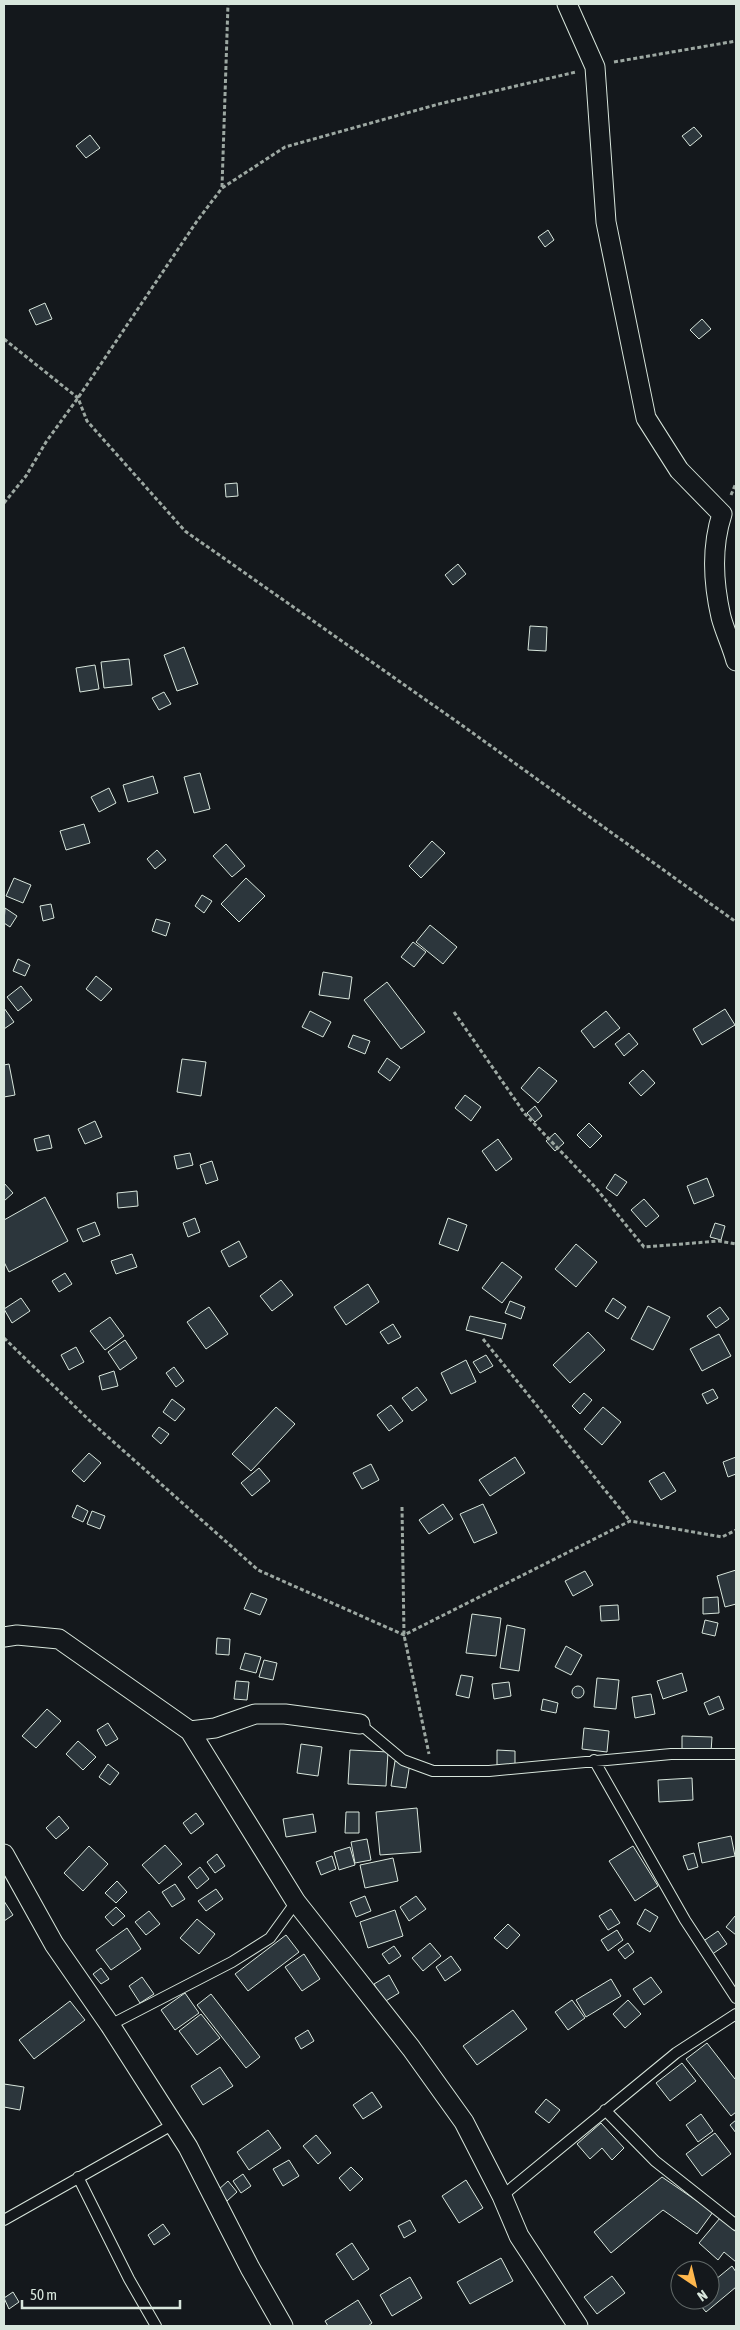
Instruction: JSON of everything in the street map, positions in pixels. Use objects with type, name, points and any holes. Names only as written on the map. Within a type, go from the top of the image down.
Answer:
[{"type":"street","points":[[567,4],[595,67],[606,222],[646,418],[679,470],[722,514],[716,533],[713,563],[721,617],[736,661]]},
{"type":"street","points":[[4,1636],[17,1635],[59,1639],[190,1731],[296,1902],[417,2055],[464,2122],[502,2196],[519,2236],[578,2326]]},
{"type":"street","points":[[190,1731],[215,1728],[255,1714],[284,1714],[360,1724]]},
{"type":"street","points":[[4,1854],[54,1944],[110,2025],[188,2147],[250,2268],[283,2326]]},
{"type":"lane","points":[[360,1724],[403,1760],[433,1771],[489,1772],[594,1760],[671,1754],[736,1754]]},
{"type":"lane","points":[[594,1760],[685,1920],[736,1998]]},
{"type":"lane","points":[[110,2025],[232,1962],[270,1938],[296,1902]]},
{"type":"lane","points":[[502,2196],[676,2053],[736,2014]]},
{"type":"lane","points":[[605,2110],[655,2161],[736,2225]]},
{"type":"lane","points":[[4,2220],[172,2124]]},
{"type":"lane","points":[[78,2177],[129,2278],[156,2326]]},
{"type":"path","points":[[222,188],[228,4]]},
{"type":"path","points":[[4,503],[26,476],[46,442],[78,398],[191,229],[222,188],[286,147],[439,104],[623,60],[736,41]]},
{"type":"path","points":[[4,339],[78,398],[87,420],[185,531],[464,726],[736,922]]},
{"type":"path","points":[[454,1012],[525,1114],[595,1187],[644,1247],[719,1241],[736,1244]]},
{"type":"path","points":[[4,1338],[90,1421],[258,1570],[404,1635]]},
{"type":"path","points":[[483,1338],[630,1522]]},
{"type":"path","points":[[402,1508],[404,1635],[433,1771]]},
{"type":"path","points":[[404,1635],[630,1522],[722,1537],[736,1530]]},
{"type":"building","points":[[694,127],[702,136],[690,146],[682,136]]},
{"type":"building","points":[[90,135],[100,148],[86,158],[76,146]]},
{"type":"building","points":[[548,230],[554,240],[545,247],[538,237]]},
{"type":"building","points":[[45,303],[52,319],[36,325],[29,310]]},
{"type":"building","points":[[702,319],[711,329],[699,339],[690,330]]},
{"type":"building","points":[[237,483],[238,496],[226,497],[225,484]]},
{"type":"building","points":[[458,564],[466,574],[453,585],[445,575]]},
{"type":"building","points":[[530,626],[547,627],[546,651],[528,650]]},
{"type":"building","points":[[184,647],[198,684],[177,691],[164,655]]},
{"type":"building","points":[[129,659],[132,685],[104,688],[101,662]]},
{"type":"building","points":[[95,665],[99,689],[80,692],[76,668]]},
{"type":"building","points":[[164,692],[171,704],[159,710],[152,698]]},
{"type":"building","points":[[200,773],[210,809],[194,813],[184,777]]},
{"type":"building","points":[[153,776],[158,793],[128,802],[123,785]]},
{"type":"building","points":[[109,788],[116,803],[99,812],[91,797]]},
{"type":"building","points":[[84,824],[90,843],[66,850],[60,831]]},
{"type":"building","points":[[432,841],[445,853],[421,878],[409,866]]},
{"type":"building","points":[[226,844],[245,866],[232,877],[213,856]]},
{"type":"building","points":[[157,850],[166,860],[155,869],[147,859]]},
{"type":"building","points":[[14,878],[31,885],[23,903],[6,896]]},
{"type":"building","points":[[246,878],[265,896],[239,922],[221,904]]},
{"type":"building","points":[[202,895],[212,901],[204,913],[195,906]]},
{"type":"building","points":[[51,904],[54,918],[43,921],[40,906]]},
{"type":"building","points":[[5,908],[17,916],[10,927],[4,923]]},
{"type":"building","points":[[156,919],[170,923],[166,936],[152,931]]},
{"type":"building","points":[[430,925],[457,947],[443,964],[416,942]]},
{"type":"building","points":[[413,942],[426,952],[414,967],[401,957]]},
{"type":"building","points":[[18,959],[30,965],[25,976],[13,971]]},
{"type":"building","points":[[323,972],[352,977],[349,999],[319,995]]},
{"type":"building","points":[[96,976],[112,989],[101,1001],[86,989]]},
{"type":"building","points":[[387,982],[425,1032],[401,1049],[364,1000]]},
{"type":"building","points":[[21,986],[32,1000],[18,1011],[7,997]]},
{"type":"building","points":[[4,1008],[14,1022],[4,1029]]},
{"type":"building","points":[[725,1009],[735,1025],[702,1045],[693,1029]]},
{"type":"building","points":[[310,1011],[331,1022],[323,1037],[302,1027]]},
{"type":"building","points":[[606,1011],[620,1028],[594,1048],[581,1031]]},
{"type":"building","points":[[629,1033],[638,1044],[624,1056],[615,1044]]},
{"type":"building","points":[[353,1035],[370,1041],[365,1054],[348,1047]]},
{"type":"building","points":[[387,1058],[400,1067],[390,1081],[378,1072]]},
{"type":"building","points":[[182,1059],[206,1062],[201,1096],[177,1092]]},
{"type":"building","points":[[9,1064],[15,1095],[4,1097],[4,1065]]},
{"type":"building","points":[[539,1067],[557,1081],[538,1103],[521,1088]]},
{"type":"building","points":[[643,1070],[655,1083],[641,1096],[629,1083]]},
{"type":"building","points":[[465,1095],[481,1107],[471,1121],[455,1108]]},
{"type":"building","points":[[535,1106],[542,1116],[535,1122],[527,1113]]},
{"type":"building","points":[[95,1121],[102,1137],[85,1144],[78,1129]]},
{"type":"building","points":[[589,1123],[602,1136],[590,1148],[577,1135]]},
{"type":"building","points":[[555,1133],[564,1143],[555,1151],[546,1141]]},
{"type":"building","points":[[49,1135],[52,1148],[37,1151],[34,1139]]},
{"type":"building","points":[[498,1139],[512,1159],[496,1171],[482,1151]]},
{"type":"building","points":[[190,1153],[193,1165],[177,1169],[174,1156]]},
{"type":"building","points":[[212,1161],[218,1180],[206,1184],[200,1165]]},
{"type":"building","points":[[615,1174],[627,1182],[617,1196],[606,1188]]},
{"type":"building","points":[[707,1178],[714,1196],[694,1204],[687,1186]]},
{"type":"building","points":[[4,1183],[13,1193],[4,1201]]},
{"type":"building","points":[[137,1191],[138,1206],[118,1208],[117,1193]]},
{"type":"building","points":[[45,1197],[68,1241],[9,1272],[4,1262],[4,1220]]},
{"type":"building","points":[[644,1199],[659,1216],[646,1227],[631,1210]]},
{"type":"building","points":[[195,1218],[200,1232],[188,1237],[183,1223]]},
{"type":"building","points":[[448,1218],[467,1225],[458,1251],[439,1244]]},
{"type":"building","points":[[95,1222],[100,1235],[83,1242],[77,1229]]},
{"type":"building","points":[[715,1223],[725,1226],[721,1240],[710,1237]]},
{"type":"building","points":[[239,1241],[247,1257],[229,1267],[221,1251]]},
{"type":"building","points":[[576,1244],[597,1262],[576,1287],[555,1269]]},
{"type":"building","points":[[132,1254],[137,1267],[116,1274],[111,1261]]},
{"type":"building","points":[[502,1262],[522,1277],[502,1303],[482,1288]]},
{"type":"building","points":[[65,1273],[72,1284],[59,1292],[52,1281]]},
{"type":"building","points":[[281,1280],[293,1295],[272,1311],[260,1296]]},
{"type":"building","points":[[368,1284],[379,1302],[346,1325],[334,1307]]},
{"type":"building","points":[[21,1298],[30,1311],[12,1323],[4,1309]]},
{"type":"building","points":[[613,1298],[626,1307],[618,1319],[605,1311]]},
{"type":"building","points":[[510,1301],[525,1307],[521,1319],[505,1313]]},
{"type":"building","points":[[648,1306],[670,1317],[653,1350],[631,1339]]},
{"type":"building","points":[[209,1307],[228,1334],[206,1349],[187,1322]]},
{"type":"building","points":[[720,1307],[729,1319],[716,1328],[707,1316]]},
{"type":"building","points":[[470,1316],[506,1324],[502,1339],[466,1330]]},
{"type":"building","points":[[110,1317],[124,1336],[105,1350],[90,1331]]},
{"type":"building","points":[[393,1324],[401,1337],[388,1344],[380,1332]]},
{"type":"building","points":[[588,1332],[605,1350],[570,1383],[553,1365]]},
{"type":"building","points":[[719,1334],[731,1356],[702,1371],[690,1349]]},
{"type":"building","points":[[125,1340],[137,1358],[120,1370],[108,1352]]},
{"type":"building","points":[[76,1347],[84,1362],[69,1370],[61,1355]]},
{"type":"building","points":[[486,1355],[493,1366],[480,1373],[473,1362]]},
{"type":"building","points":[[466,1360],[476,1382],[451,1394],[441,1373]]},
{"type":"building","points":[[174,1367],[184,1381],[176,1387],[166,1373]]},
{"type":"building","points":[[114,1371],[118,1386],[102,1390],[99,1376]]},
{"type":"building","points":[[417,1387],[427,1400],[412,1411],[402,1398]]},
{"type":"building","points":[[713,1389],[718,1398],[707,1404],[702,1394]]},
{"type":"building","points":[[584,1393],[592,1400],[580,1414],[572,1406]]},
{"type":"building","points":[[172,1399],[185,1409],[175,1421],[163,1412]]},
{"type":"building","points":[[391,1405],[403,1421],[389,1431],[377,1415]]},
{"type":"building","points":[[276,1407],[295,1424],[251,1471],[232,1454]]},
{"type":"building","points":[[603,1407],[621,1422],[602,1445],[584,1429]]},
{"type":"building","points":[[159,1427],[169,1434],[161,1444],[152,1436]]},
{"type":"building","points":[[89,1453],[101,1463],[84,1482],[72,1471]]},
{"type":"building","points":[[515,1457],[525,1473],[490,1496],[479,1480]]},
{"type":"building","points":[[736,1457],[736,1474],[728,1477],[723,1462]]},
{"type":"building","points":[[371,1464],[379,1480],[362,1489],[353,1473]]},
{"type":"building","points":[[259,1468],[270,1481],[252,1496],[241,1483]]},
{"type":"building","points":[[664,1472],[676,1491],[661,1500],[649,1481]]},
{"type":"building","points":[[443,1504],[453,1519],[429,1534],[419,1520]]},
{"type":"building","points":[[483,1504],[497,1533],[474,1543],[460,1514]]},
{"type":"building","points":[[77,1505],[88,1511],[83,1522],[72,1517]]},
{"type":"building","points":[[92,1511],[105,1516],[100,1529],[87,1524]]},
{"type":"building","points":[[736,1570],[736,1604],[725,1607],[717,1576]]},
{"type":"building","points":[[585,1571],[593,1585],[573,1596],[565,1581]]},
{"type":"building","points":[[251,1593],[267,1599],[260,1615],[244,1609]]},
{"type":"building","points":[[718,1597],[719,1613],[703,1614],[703,1598]]},
{"type":"building","points":[[618,1605],[619,1620],[601,1621],[600,1606]]},
{"type":"building","points":[[472,1614],[501,1618],[496,1656],[466,1653]]},
{"type":"building","points":[[705,1620],[718,1623],[715,1636],[702,1633]]},
{"type":"building","points":[[507,1625],[525,1629],[519,1671],[500,1668]]},
{"type":"building","points":[[217,1638],[230,1639],[229,1655],[216,1654]]},
{"type":"building","points":[[566,1646],[582,1655],[571,1675],[555,1667]]},
{"type":"building","points":[[245,1653],[261,1657],[256,1673],[240,1669]]},
{"type":"building","points":[[264,1660],[277,1663],[273,1680],[259,1677]]},
{"type":"building","points":[[682,1673],[687,1691],[663,1699],[657,1681]]},
{"type":"building","points":[[461,1675],[473,1677],[469,1698],[456,1695]]},
{"type":"building","points":[[597,1678],[619,1680],[616,1709],[594,1707]]},
{"type":"building","points":[[236,1681],[249,1682],[247,1700],[234,1699]]},
{"type":"building","points":[[509,1682],[511,1696],[494,1699],[492,1684]]},
{"type":"building","points":[[578,1686],[584,1692],[578,1698],[572,1692]]},
{"type":"building","points":[[651,1694],[655,1714],[635,1718],[632,1697]]},
{"type":"building","points":[[719,1696],[724,1709],[709,1715],[704,1703]]},
{"type":"building","points":[[543,1699],[558,1703],[556,1713],[541,1710]]},
{"type":"building","points":[[47,1709],[61,1721],[36,1748],[22,1736]]},
{"type":"building","points":[[108,1723],[118,1739],[106,1746],[97,1730]]},
{"type":"building","points":[[584,1728],[609,1731],[607,1752],[582,1749]]},
{"type":"building","points":[[682,1736],[712,1737],[711,1752],[682,1751]]},
{"type":"building","points":[[78,1741],[96,1757],[83,1770],[66,1754]]},
{"type":"building","points":[[301,1744],[322,1747],[318,1776],[297,1773]]},
{"type":"building","points":[[350,1750],[388,1752],[386,1786],[348,1784]]},
{"type":"building","points":[[497,1750],[515,1751],[515,1765],[497,1765]]},
{"type":"building","points":[[395,1761],[410,1763],[406,1788],[391,1786]]},
{"type":"building","points":[[108,1764],[119,1773],[110,1785],[99,1777]]},
{"type":"building","points":[[692,1778],[693,1800],[659,1802],[658,1780]]},
{"type":"building","points":[[417,1808],[421,1852],[380,1855],[376,1812]]},
{"type":"building","points":[[346,1812],[359,1812],[359,1833],[345,1833]]},
{"type":"building","points":[[196,1813],[204,1824],[191,1834],[183,1823]]},
{"type":"building","points":[[313,1814],[316,1832],[286,1837],[283,1819]]},
{"type":"building","points":[[59,1816],[69,1828],[56,1839],[46,1828]]},
{"type":"building","points":[[731,1836],[735,1856],[702,1863],[698,1843]]},
{"type":"building","points":[[367,1839],[371,1860],[355,1863],[351,1842]]},
{"type":"building","points":[[165,1845],[182,1864],[159,1884],[142,1865]]},
{"type":"building","points":[[89,1846],[108,1864],[83,1891],[64,1873]]},
{"type":"building","points":[[633,1846],[658,1886],[635,1901],[609,1861]]},
{"type":"building","points":[[350,1847],[355,1865],[339,1870],[334,1852]]},
{"type":"building","points":[[694,1853],[698,1867],[688,1870],[683,1856]]},
{"type":"building","points":[[217,1854],[225,1866],[215,1873],[207,1862]]},
{"type":"building","points":[[332,1856],[336,1869],[321,1875],[316,1862]]},
{"type":"building","points":[[393,1858],[398,1881],[365,1888],[360,1865]]},
{"type":"building","points":[[200,1867],[209,1879],[197,1889],[188,1877]]},
{"type":"building","points":[[117,1881],[127,1892],[116,1903],[105,1893]]},
{"type":"building","points":[[175,1884],[185,1899],[172,1907],[162,1892]]},
{"type":"building","points":[[216,1889],[223,1899],[206,1911],[198,1901]]},
{"type":"building","points":[[365,1896],[371,1911],[356,1917],[350,1902]]},
{"type":"building","points":[[416,1896],[426,1909],[409,1921],[400,1907]]},
{"type":"building","points":[[4,1901],[13,1915],[4,1921]]},
{"type":"building","points":[[116,1907],[125,1916],[113,1926],[105,1917]]},
{"type":"building","points":[[611,1909],[620,1923],[608,1930],[599,1916]]},
{"type":"building","points":[[645,1909],[658,1917],[650,1932],[637,1924]]},
{"type":"building","points":[[395,1910],[403,1936],[368,1948],[360,1922]]},
{"type":"building","points":[[149,1911],[160,1924],[146,1935],[135,1922]]},
{"type":"building","points":[[736,1917],[736,1935],[726,1927]]},
{"type":"building","points":[[197,1919],[215,1934],[199,1954],[180,1938]]},
{"type":"building","points":[[508,1924],[520,1935],[507,1949],[494,1938]]},
{"type":"building","points":[[127,1928],[141,1949],[111,1970],[96,1950]]},
{"type":"building","points":[[617,1930],[623,1940],[608,1951],[601,1940]]},
{"type":"building","points":[[718,1931],[727,1944],[711,1955],[702,1942]]},
{"type":"building","points":[[286,1935],[299,1952],[248,1991],[235,1974]]},
{"type":"building","points":[[430,1943],[441,1956],[423,1971],[412,1958]]},
{"type":"building","points":[[628,1943],[634,1952],[625,1959],[618,1950]]},
{"type":"building","points":[[394,1946],[401,1956],[389,1964],[382,1954]]},
{"type":"building","points":[[304,1954],[320,1979],[302,1991],[285,1967]]},
{"type":"building","points":[[451,1956],[461,1970],[445,1981],[436,1967]]},
{"type":"building","points":[[101,1968],[109,1979],[101,1984],[93,1974]]},
{"type":"building","points":[[389,1975],[399,1993],[384,2002],[374,1984]]},
{"type":"building","points":[[142,1977],[154,1994],[140,2003],[129,1986]]},
{"type":"building","points":[[651,1977],[662,1992],[644,2005],[633,1989]]},
{"type":"building","points":[[611,1979],[621,1996],[586,2017],[576,2000]]},
{"type":"building","points":[[185,1993],[199,2013],[175,2030],[161,2010]]},
{"type":"building","points":[[211,1994],[260,2057],[246,2068],[197,2005]]},
{"type":"building","points":[[572,2000],[585,2018],[568,2030],[555,2012]]},
{"type":"building","points":[[628,2000],[641,2014],[625,2028],[613,2014]]},
{"type":"building","points":[[70,2001],[85,2020],[34,2059],[19,2040]]},
{"type":"building","points":[[513,2010],[527,2029],[477,2065],[463,2046]]},
{"type":"building","points":[[201,2014],[220,2038],[197,2055],[179,2031]]},
{"type":"building","points":[[308,2030],[314,2041],[301,2049],[295,2038]]},
{"type":"building","points":[[707,2043],[736,2078],[736,2112],[731,2116],[686,2059]]},
{"type":"building","points":[[682,2063],[696,2081],[670,2101],[656,2083]]},
{"type":"building","points":[[220,2067],[233,2086],[203,2105],[191,2086]]},
{"type":"building","points":[[4,2084],[24,2087],[20,2110],[4,2107]]},
{"type":"building","points":[[372,2092],[382,2107],[363,2119],[353,2105]]},
{"type":"building","points":[[546,2099],[560,2110],[549,2123],[535,2112]]},
{"type":"building","points":[[701,2114],[713,2131],[698,2142],[686,2125]]},
{"type":"building","points":[[736,2120],[736,2133],[730,2125]]},
{"type":"building","points":[[601,2123],[624,2148],[612,2160],[602,2148],[590,2159],[577,2144]]},
{"type":"building","points":[[268,2130],[281,2148],[249,2170],[237,2152]]},
{"type":"building","points":[[715,2133],[731,2154],[702,2176],[686,2154]]},
{"type":"building","points":[[316,2135],[331,2153],[318,2164],[303,2146]]},
{"type":"building","points":[[289,2160],[299,2176],[283,2186],[273,2169]]},
{"type":"building","points":[[351,2167],[363,2179],[350,2191],[339,2178]]},
{"type":"building","points":[[243,2174],[251,2186],[241,2193],[233,2181]]},
{"type":"building","points":[[662,2177],[713,2212],[697,2234],[663,2210],[611,2253],[594,2232]]},
{"type":"building","points":[[466,2180],[483,2208],[459,2223],[442,2196]]},
{"type":"building","points":[[228,2181],[237,2192],[227,2201],[218,2190]]},
{"type":"building","points":[[720,2218],[736,2232],[736,2262],[724,2252],[718,2260],[699,2243]]},
{"type":"building","points":[[410,2220],[416,2231],[404,2238],[398,2226]]},
{"type":"building","points":[[163,2224],[170,2234],[154,2245],[148,2235]]},
{"type":"building","points":[[352,2243],[369,2269],[353,2280],[336,2254]]},
{"type":"building","points":[[501,2258],[513,2281],[470,2304],[457,2282]]},
{"type":"building","points":[[732,2266],[736,2272],[736,2287],[720,2300],[720,2276]]},
{"type":"building","points":[[612,2276],[625,2293],[597,2314],[584,2297]]},
{"type":"building","points":[[410,2277],[422,2298],[392,2316],[380,2295]]},
{"type":"building","points":[[13,2292],[19,2302],[9,2309],[4,2298]]},
{"type":"building","points":[[358,2300],[372,2323],[368,2326],[328,2326],[325,2321]]}]
